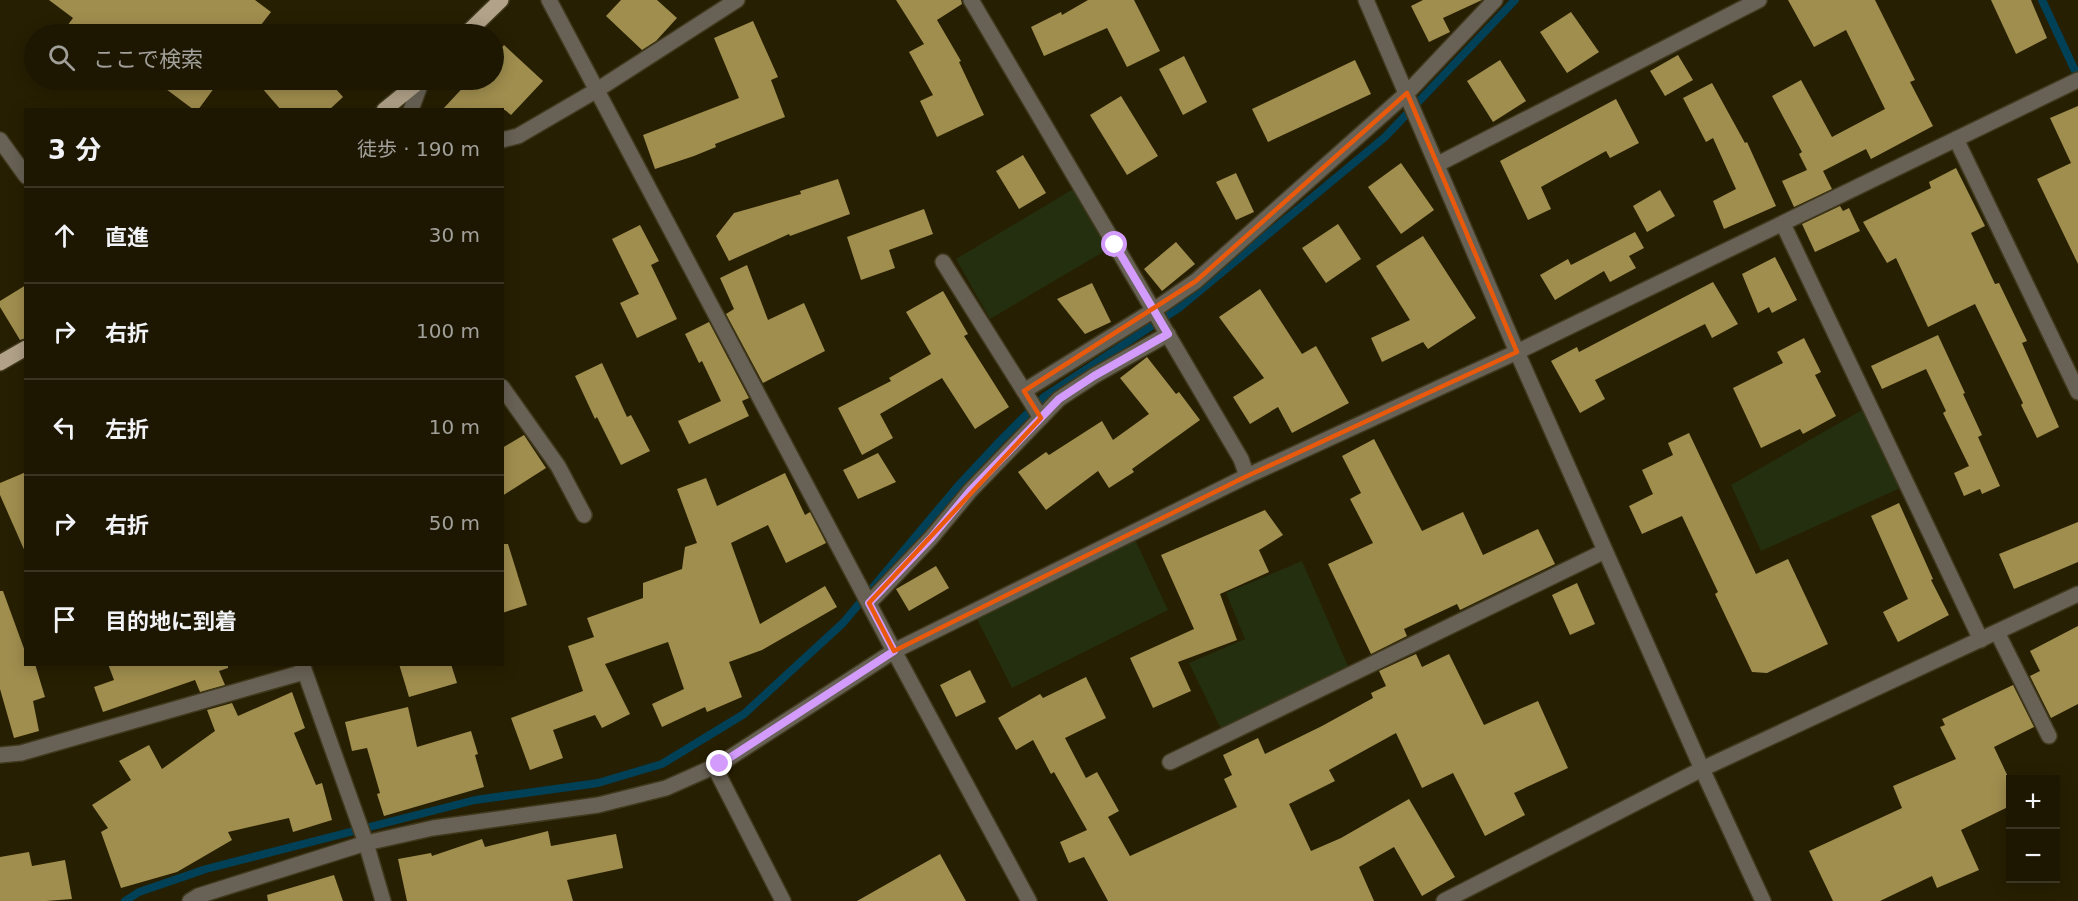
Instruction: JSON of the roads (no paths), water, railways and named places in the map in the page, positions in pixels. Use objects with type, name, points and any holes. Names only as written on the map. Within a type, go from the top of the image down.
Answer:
[{"type":"main road","points":[[476,24],[501,0]]},
{"type":"main road","points":[[386,108],[409,90]]},
{"type":"main road","points":[[0,363],[24,349]]},
{"type":"street","points":[[549,0],[1029,901]]},
{"type":"street","points":[[504,140],[518,136],[597,90],[737,0]]},
{"type":"street","points":[[971,0],[1241,459],[1247,476]]},
{"type":"street","points":[[1366,0],[1517,352],[1763,901]]},
{"type":"street","points":[[1024,391],[1154,310],[1196,280],[1407,93],[1495,0]]},
{"type":"street","points":[[1438,164],[1738,5],[1759,0]]},
{"type":"street","points":[[190,901],[198,896],[366,843],[433,828],[598,805],[666,788],[714,766],[894,651],[1247,476],[1517,352],[2078,80]]},
{"type":"street","points":[[412,108],[418,90]]},
{"type":"street","points":[[1956,139],[2078,392]]},
{"type":"street","points":[[0,140],[24,173]]},
{"type":"street","points":[[1783,224],[1981,640]]},
{"type":"street","points":[[943,262],[1041,417]]},
{"type":"street","points":[[869,603],[931,538],[970,491],[1059,399],[1094,376],[1168,334]]},
{"type":"street","points":[[504,390],[558,466],[584,515]]},
{"type":"street","points":[[1170,762],[1605,551]]},
{"type":"street","points":[[1444,901],[1702,769],[2078,594]]},
{"type":"street","points":[[1997,632],[2049,736]]},
{"type":"street","points":[[0,755],[21,753],[303,668],[366,843],[383,901]]},
{"type":"street","points":[[714,766],[783,901]]},
{"type":"waterway","points":[[125,901],[139,892],[206,869],[475,800],[598,783],[662,764],[744,714],[843,623],[958,486],[1044,397],[1179,308],[1385,137],[1515,0]]},
{"type":"waterway","points":[[2042,0],[2078,77]]}]
